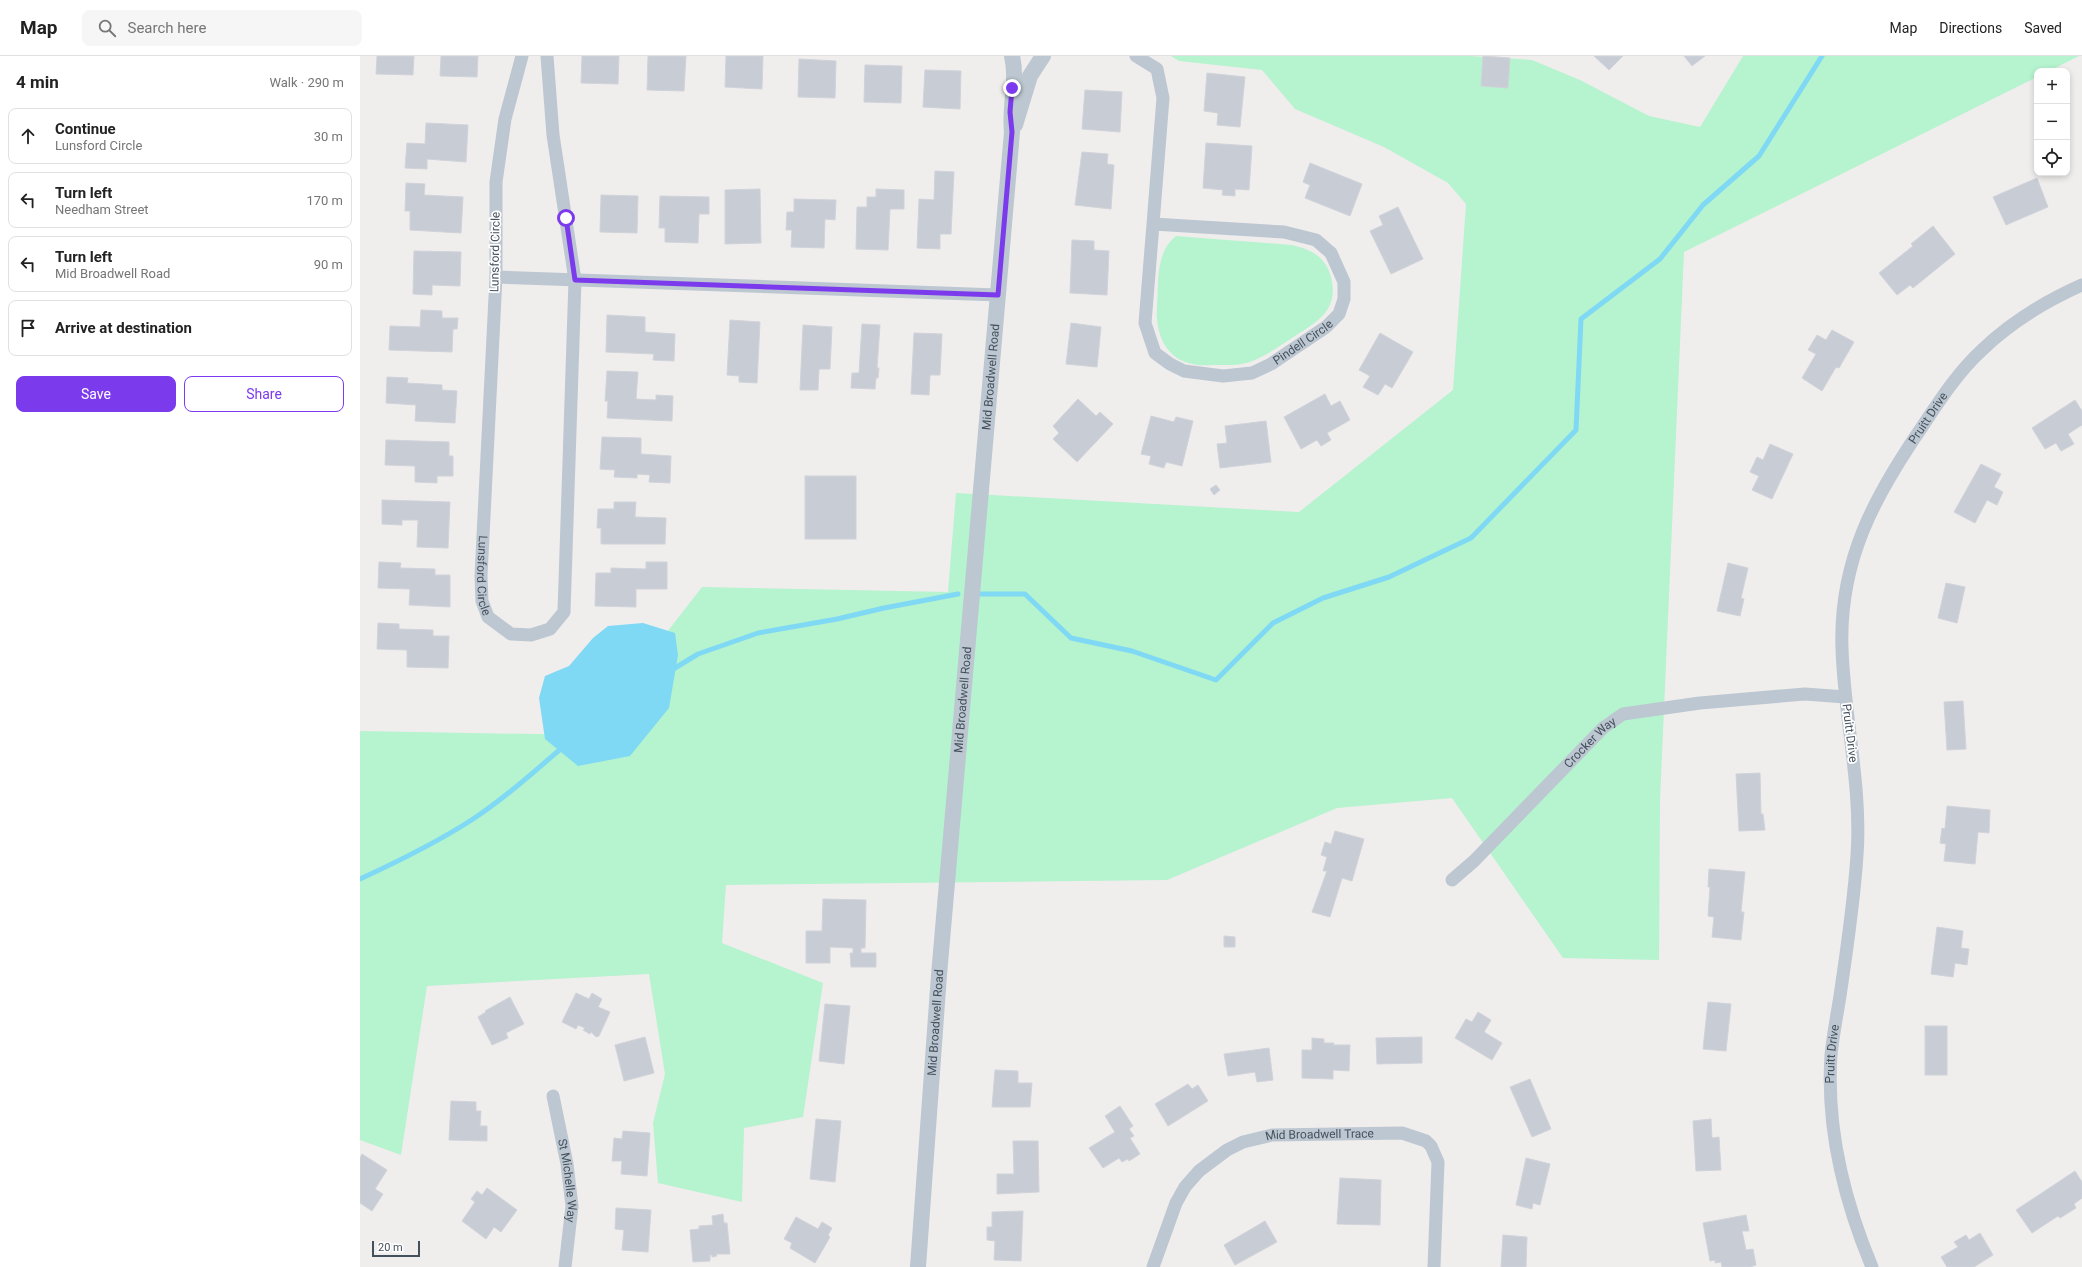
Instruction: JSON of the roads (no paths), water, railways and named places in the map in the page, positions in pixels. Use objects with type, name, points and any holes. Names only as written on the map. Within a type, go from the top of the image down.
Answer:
[{"type":"street","name":"Lunsford Circle","points":[[522,56],[505,119],[496,182],[496,277],[481,576],[482,601],[488,617],[511,634],[531,635],[550,629],[564,612],[575,280],[552,135],[547,56]]},
{"type":"street","name":"Mid Broadwell Road","points":[[918,1267],[939,975],[1012,132],[1010,112],[1014,73],[1012,56]]},
{"type":"street","points":[[1022,56],[1034,58],[1042,56]]},
{"type":"street","name":"Mid Broadwell Road","points":[[1012,132],[1018,120],[1030,76],[1042,56]]},
{"type":"street","name":"Pindell Circle","points":[[1136,56],[1157,69],[1163,98],[1145,322],[1155,353],[1184,371],[1222,376],[1252,373],[1271,364],[1326,327],[1338,314],[1344,299],[1344,282],[1332,253],[1316,240],[1284,232],[1153,224]]},
{"type":"street","points":[[496,277],[998,295]]},
{"type":"street","name":"Pruitt Drive","points":[[1872,1267],[1848,1205],[1835,1148],[1830,1098],[1831,1054],[1854,899],[1858,842],[1856,784],[1845,696],[1842,646],[1844,602],[1854,553],[1870,512],[1891,472],[1948,388],[1982,350],[2016,321],[2054,297],[2082,285]]},
{"type":"street","name":"Crocker Way","points":[[1452,880],[1474,861],[1603,728],[1623,714],[1700,703],[1805,694],[1845,696]]},
{"type":"street","name":"St Michelle Way","points":[[553,1096],[567,1164],[572,1206],[565,1267]]},
{"type":"street","name":"Mid Broadwell Trace","points":[[1153,1267],[1176,1203],[1185,1187],[1199,1171],[1227,1150],[1243,1142],[1272,1135],[1402,1133],[1426,1141],[1431,1146],[1438,1162],[1434,1267]]},
{"type":"water","points":[[643,623],[675,633],[678,655],[669,708],[630,756],[578,766],[545,739],[539,698],[545,676],[569,666],[593,638],[608,626]]},
{"type":"waterway","points":[[979,594],[1025,594],[1071,638],[1132,651],[1216,680],[1273,623],[1323,598],[1389,577],[1471,538],[1576,430],[1581,319],[1660,259],[1703,205],[1759,156],[1822,56]]},
{"type":"waterway","points":[[670,671],[698,654],[758,633],[837,619],[884,608],[958,594]]},
{"type":"waterway","points":[[360,879],[418,851],[473,819],[509,793],[564,746]]}]
